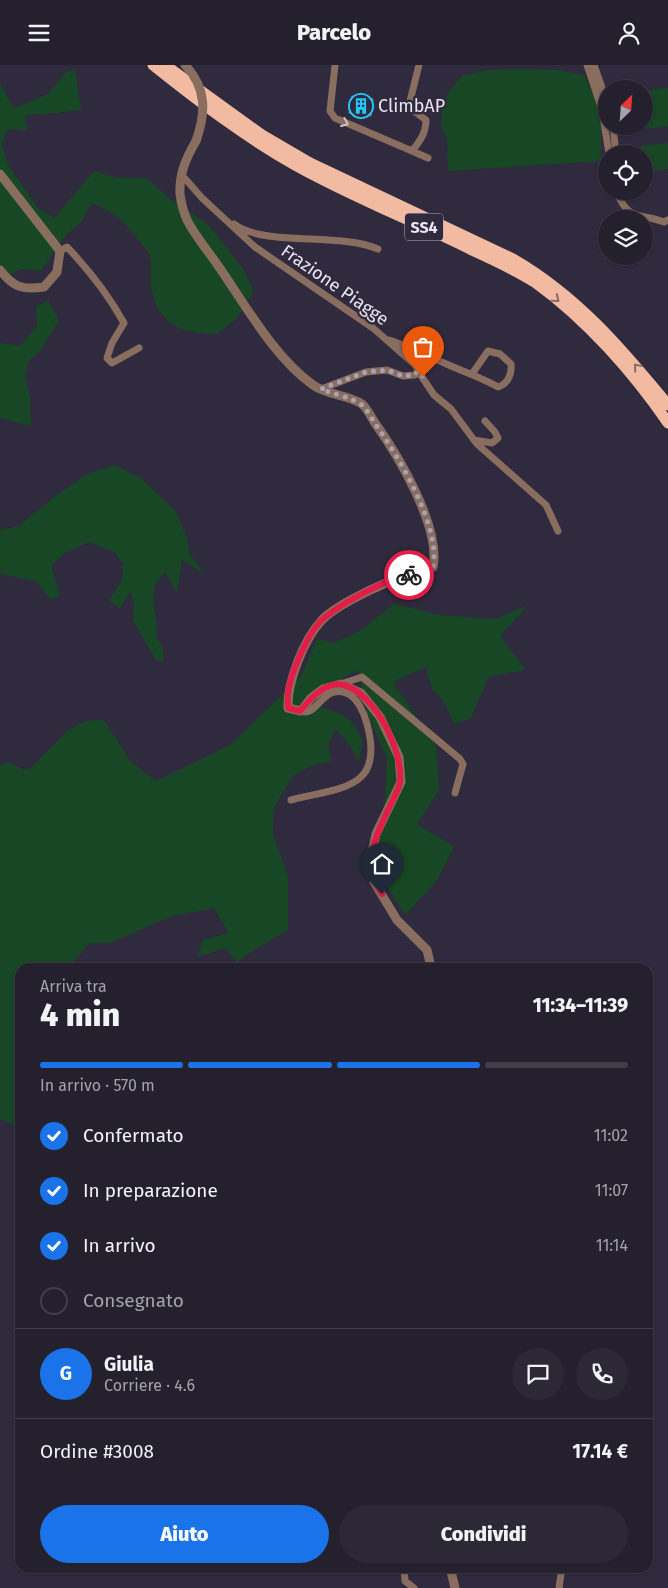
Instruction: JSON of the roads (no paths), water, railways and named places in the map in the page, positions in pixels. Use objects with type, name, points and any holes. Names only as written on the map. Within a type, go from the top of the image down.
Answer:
[{"type":"highway","name":"SS4","points":[[152,65],[214,113],[259,144],[296,166],[443,235],[535,283],[581,322],[625,368],[668,423]]},
{"type":"highway","name":"SS4","points":[[168,67],[262,135],[310,163],[477,242],[540,275],[566,294],[633,362],[668,405]]},
{"type":"street","points":[[185,65],[198,83],[204,104],[204,115],[196,141],[184,163],[181,173],[180,194],[187,220],[252,316],[284,359],[314,386],[362,405],[387,439],[423,509],[435,558],[433,567],[425,572],[402,576],[386,582],[323,618],[312,632],[291,677],[287,694],[288,708],[305,713],[310,711],[326,694],[337,691],[348,693],[358,703],[364,714],[372,755],[369,768],[356,781],[332,791],[291,800]]},
{"type":"street","points":[[336,65],[330,111],[335,118],[428,158]]},
{"type":"street","points":[[412,151],[426,129],[426,120],[410,108],[418,65]]},
{"type":"street","points":[[591,66],[598,81]]},
{"type":"street","points":[[591,66],[602,111],[613,145]]},
{"type":"street","points":[[610,145],[612,135]]},
{"type":"street","name":"Frazione Piagge","points":[[181,173],[202,198],[255,247],[348,309],[416,366],[434,395],[451,409],[486,453],[506,468],[546,505],[558,531]]},
{"type":"street","points":[[0,174],[60,251],[57,272],[44,287],[26,289],[8,280],[0,271]]},
{"type":"street","points":[[620,200],[632,215],[658,220],[664,217],[668,220]]},
{"type":"street","points":[[622,200],[622,204]]},
{"type":"street","points":[[220,214],[238,227],[260,234],[349,241],[378,249]]},
{"type":"street","points":[[60,251],[66,247],[77,257],[124,323],[112,343],[107,358],[112,363],[139,348]]},
{"type":"street","points":[[386,339],[498,387],[509,379],[512,371],[511,364],[500,354],[488,351],[472,375]]},
{"type":"street","points":[[321,389],[366,372],[387,370],[403,376],[414,375],[418,371]]},
{"type":"street","points":[[474,440],[492,443],[498,439],[495,432],[485,421]]},
{"type":"street","points":[[300,711],[311,698],[323,689],[362,677],[460,759],[463,765],[455,793]]},
{"type":"street","points":[[341,684],[361,693],[380,717],[399,757],[400,782],[376,834],[372,853],[374,882],[397,919],[427,950],[430,963]]},
{"type":"street","points":[[404,1573],[405,1581],[414,1588]]},
{"type":"street","points":[[451,1573],[455,1588]]},
{"type":"street","points":[[559,1588],[561,1573]]},
{"type":"place","name":"ClimbAP","points":[[361,106]]}]
